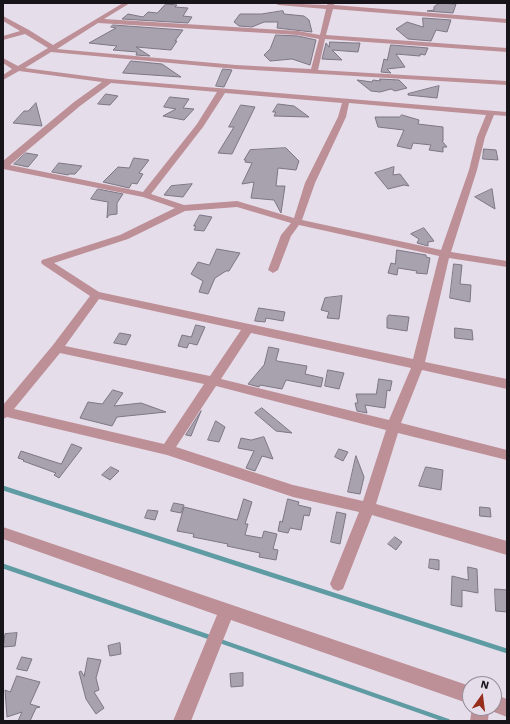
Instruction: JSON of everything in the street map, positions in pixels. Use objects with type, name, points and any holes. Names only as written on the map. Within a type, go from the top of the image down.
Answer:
[{"type":"street","points":[[3,78],[127,3]]},
{"type":"street","points":[[278,3],[507,21]]},
{"type":"street","points":[[314,72],[321,37],[330,6]]},
{"type":"street","points":[[3,18],[27,31],[52,49],[236,67],[507,83]]},
{"type":"street","points":[[97,21],[298,34],[321,37],[507,50]]},
{"type":"street","points":[[3,38],[27,31]]},
{"type":"street","points":[[3,60],[17,69],[109,81],[507,114]]},
{"type":"street","points":[[3,166],[77,104],[109,81]]},
{"type":"street","points":[[145,195],[200,125],[222,91]]},
{"type":"street","points":[[273,270],[286,235],[297,222],[310,183],[342,117],[346,101]]},
{"type":"street","points":[[338,584],[368,508],[394,425],[418,365],[445,254],[471,176],[481,137],[491,112]]},
{"type":"street","points":[[3,166],[145,195],[183,208]]},
{"type":"street","points":[[507,264],[445,254],[297,222],[237,204],[183,208],[124,237],[46,262],[96,295],[507,384]]},
{"type":"street","points":[[96,295],[4,413],[167,450],[293,491],[368,508],[507,548]]},
{"type":"street","points":[[167,450],[248,328]]},
{"type":"street","points":[[56,348],[212,381],[394,425],[507,455]]},
{"type":"street","points":[[3,533],[462,692]]},
{"type":"street","points":[[182,721],[227,610]]},
{"type":"building","points":[[440,3],[456,4],[453,13],[427,11],[434,10],[434,7]]},
{"type":"building","points":[[166,4],[177,5],[175,7],[188,8],[183,16],[192,17],[188,23],[122,19],[128,14],[143,17],[148,12],[157,13]]},
{"type":"building","points":[[283,11],[284,14],[304,16],[309,20],[312,32],[277,28],[278,22],[264,22],[252,27],[239,26],[234,22],[240,14],[261,14]]},
{"type":"building","points":[[423,18],[451,20],[447,32],[436,30],[431,41],[408,39],[396,29],[407,22],[423,27]]},
{"type":"building","points":[[113,25],[183,30],[175,41],[177,41],[171,50],[136,47],[150,56],[136,55],[137,52],[113,50],[117,46],[89,43],[116,28],[111,27]]},
{"type":"building","points":[[276,35],[298,36],[316,40],[310,65],[292,59],[270,61],[264,55],[270,49]]},
{"type":"building","points":[[330,42],[360,43],[358,52],[332,50],[342,60],[322,59],[326,43],[329,47]]},
{"type":"building","points":[[391,45],[428,48],[425,55],[420,54],[420,56],[396,54],[405,67],[387,69],[391,73],[381,72],[384,59],[387,60]]},
{"type":"building","points":[[131,61],[162,64],[181,77],[123,73]]},
{"type":"building","points":[[223,69],[232,70],[224,87],[216,86]]},
{"type":"building","points":[[380,79],[399,80],[407,88],[395,91],[391,89],[380,92],[371,91],[357,80],[372,82],[373,80],[380,81]]},
{"type":"building","points":[[439,86],[437,98],[408,95],[408,94]]},
{"type":"building","points":[[106,94],[118,96],[110,105],[98,104]]},
{"type":"building","points":[[170,97],[189,99],[183,108],[194,109],[184,120],[163,116],[176,109],[164,107]]},
{"type":"building","points":[[36,103],[42,126],[13,123],[24,111],[28,111]]},
{"type":"building","points":[[278,104],[294,106],[309,117],[274,116],[276,112],[273,112]]},
{"type":"building","points":[[241,105],[255,107],[232,154],[218,153],[234,127],[229,127]]},
{"type":"building","points":[[402,115],[419,120],[418,124],[443,127],[442,141],[447,147],[443,147],[443,152],[429,150],[431,145],[413,143],[411,149],[397,146],[404,130],[378,127],[375,117],[399,117]]},
{"type":"building","points":[[286,148],[299,161],[296,170],[278,168],[276,186],[285,186],[281,213],[274,200],[251,198],[254,182],[242,184],[252,163],[245,162],[246,160],[244,160],[250,150]]},
{"type":"building","points":[[484,149],[496,150],[498,160],[483,159]]},
{"type":"building","points":[[26,153],[38,155],[28,167],[14,164]]},
{"type":"building","points":[[134,158],[149,160],[139,173],[143,174],[137,184],[132,183],[129,188],[103,182],[118,167],[129,168]]},
{"type":"building","points":[[59,163],[82,166],[75,174],[68,175],[52,172]]},
{"type":"building","points":[[394,167],[393,175],[400,174],[409,186],[404,185],[388,189],[375,173]]},
{"type":"building","points":[[192,184],[183,197],[164,195],[171,186]]},
{"type":"building","points":[[98,189],[123,194],[117,203],[117,214],[109,215],[107,218],[108,202],[91,199]]},
{"type":"building","points":[[492,189],[495,209],[475,197]]},
{"type":"building","points":[[200,215],[212,217],[204,231],[194,230],[196,226],[194,226]]},
{"type":"building","points":[[424,228],[434,241],[428,242],[428,246],[417,243],[419,239],[411,234]]},
{"type":"building","points":[[217,249],[240,253],[229,271],[226,271],[215,278],[208,294],[199,292],[203,281],[191,274],[198,262],[209,265]]},
{"type":"building","points":[[397,250],[426,255],[426,257],[430,258],[427,274],[416,273],[417,271],[398,268],[397,275],[388,273],[391,263],[395,264]]},
{"type":"building","points":[[454,264],[462,265],[460,284],[471,285],[470,302],[450,298]]},
{"type":"building","points":[[342,296],[339,319],[327,318],[329,312],[321,310],[325,298]]},
{"type":"building","points":[[259,308],[285,312],[283,321],[266,318],[265,322],[255,321]]},
{"type":"building","points":[[389,315],[409,317],[407,331],[387,328],[387,318]]},
{"type":"building","points":[[196,325],[205,327],[197,345],[189,343],[187,348],[178,346],[182,335],[191,337]]},
{"type":"building","points":[[455,328],[472,330],[473,340],[455,338]]},
{"type":"building","points":[[120,333],[131,335],[126,345],[114,343]]},
{"type":"building","points":[[269,347],[279,349],[277,361],[307,366],[305,374],[323,378],[321,387],[286,380],[282,389],[260,385],[259,387],[248,384],[264,365]]},
{"type":"building","points":[[328,370],[344,373],[339,389],[325,386]]},
{"type":"building","points":[[379,379],[392,381],[390,391],[387,390],[385,408],[365,405],[367,413],[357,411],[355,403],[358,403],[356,394],[376,394]]},
{"type":"building","points":[[113,390],[123,393],[114,406],[141,403],[166,412],[117,417],[112,426],[80,418],[88,402],[102,404]]},
{"type":"building","points":[[262,408],[292,433],[276,431],[255,413]]},
{"type":"building","points":[[201,411],[191,436],[186,435]]},
{"type":"building","points":[[216,421],[225,427],[219,442],[208,440]]},
{"type":"building","points":[[264,437],[273,459],[262,456],[255,471],[246,468],[254,451],[238,448],[241,438],[251,440]]},
{"type":"building","points":[[72,444],[82,448],[59,478],[54,475],[56,473],[18,458],[21,451],[61,464]]},
{"type":"building","points":[[339,449],[348,452],[343,461],[335,457]]},
{"type":"building","points":[[356,456],[364,477],[360,494],[348,492]]},
{"type":"building","points":[[111,467],[119,471],[110,480],[102,475]]},
{"type":"building","points":[[426,467],[443,470],[441,490],[419,486]]},
{"type":"building","points":[[244,499],[252,502],[245,524],[248,524],[245,535],[262,538],[264,531],[277,534],[273,549],[278,550],[276,560],[259,557],[260,553],[227,546],[228,544],[193,537],[194,534],[177,531],[184,507],[237,520]]},
{"type":"building","points":[[288,499],[299,502],[298,505],[311,508],[309,516],[304,515],[301,530],[290,528],[288,533],[278,531]]},
{"type":"building","points":[[174,503],[184,505],[181,513],[171,511]]},
{"type":"building","points":[[480,507],[490,508],[491,517],[480,516]]},
{"type":"building","points":[[148,510],[158,511],[155,520],[145,518]]},
{"type":"building","points":[[337,512],[346,514],[340,544],[331,542]]},
{"type":"building","points":[[395,537],[402,542],[396,550],[388,544]]},
{"type":"building","points":[[430,559],[439,560],[439,570],[429,568]]},
{"type":"building","points":[[468,567],[477,569],[478,593],[462,590],[462,607],[451,605],[452,576],[468,580]]},
{"type":"building","points":[[495,589],[507,590],[507,612],[496,611]]},
{"type":"building","points":[[17,633],[15,646],[3,647],[5,634]]},
{"type":"building","points":[[120,643],[121,654],[110,656],[108,646]]},
{"type":"building","points":[[22,657],[32,659],[27,671],[17,669]]},
{"type":"building","points":[[88,658],[101,660],[96,678],[99,690],[94,692],[104,708],[96,714],[86,699],[79,672],[81,671],[84,676]]},
{"type":"building","points":[[243,673],[243,686],[231,687],[230,674]]},
{"type":"building","points":[[17,676],[40,682],[30,704],[40,707],[36,708],[30,721],[18,721],[22,712],[7,717],[5,690],[10,692]]},
{"type":"waterway","points":[[3,488],[507,651]]},
{"type":"waterway","points":[[3,566],[212,638]]},
{"type":"waterway","points":[[220,641],[448,721]]}]
